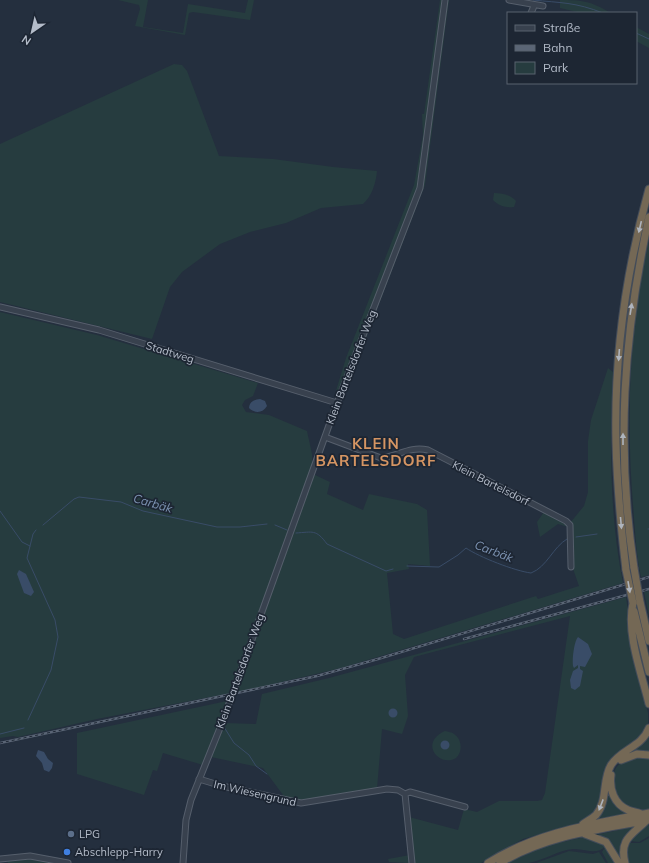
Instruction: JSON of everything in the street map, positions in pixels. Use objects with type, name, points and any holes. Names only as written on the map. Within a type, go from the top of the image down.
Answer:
[{"type":"highway","points":[[649,189],[628,287],[617,378],[617,469],[630,569],[649,672]]},
{"type":"highway","points":[[630,569],[624,478],[625,377],[631,310],[649,217]]},
{"type":"highway","points":[[636,603],[649,622]]},
{"type":"highway","points":[[636,603],[649,642]]},
{"type":"highway","points":[[636,603],[631,611],[634,644],[649,704]]},
{"type":"highway","points":[[500,863],[547,842],[581,830],[600,810],[603,800],[606,776],[612,763],[643,739],[649,728]]},
{"type":"highway","points":[[647,817],[628,810],[619,804],[612,795],[610,781],[613,771],[624,758],[637,754],[649,755]]},
{"type":"highway","points":[[488,863],[534,840],[647,817]]},
{"type":"highway","points":[[625,863],[624,849],[627,839],[647,817]]},
{"type":"highway","points":[[581,830],[606,842],[619,863]]},
{"type":"street","name":"Klein Bartelsdorfer Weg","points":[[183,863],[186,820],[199,779],[222,723],[337,403],[420,188],[445,0]]},
{"type":"street","points":[[509,0],[534,6],[543,6]]},
{"type":"street","points":[[531,12],[534,6]]},
{"type":"street","name":"Stadtweg","points":[[0,307],[99,330],[337,403]]},
{"type":"street","name":"Klein Bartelsdorf","points":[[325,437],[381,458],[389,457],[413,448],[428,450],[566,521],[570,525],[571,567]]},
{"type":"street","name":"Im Wiesengrund","points":[[199,779],[222,786],[301,803],[387,789],[398,790],[405,794],[410,792],[465,807]]},
{"type":"street","points":[[405,794],[412,863]]},
{"type":"street","points":[[0,859],[30,856],[68,863]]},
{"type":"green space","points":[[118,0],[148,0],[143,27],[183,33],[188,4],[245,13],[248,0],[254,0],[250,20],[193,12],[189,13],[185,35],[135,26],[140,9],[139,5]]},
{"type":"green space","points":[[440,0],[449,0],[425,185],[346,389],[341,387],[338,394],[335,394],[346,358],[414,185],[423,135],[422,114],[424,114]]},
{"type":"green space","points":[[560,0],[575,0],[586,2],[609,12],[577,12],[560,8]]},
{"type":"green space","points":[[637,28],[649,34],[649,48],[637,42]]},
{"type":"green space","points":[[174,64],[182,65],[187,71],[219,156],[273,159],[377,171],[375,185],[369,197],[363,204],[321,208],[286,223],[250,232],[220,244],[182,272],[170,287],[152,339],[0,302],[0,144]]},
{"type":"green space","points":[[494,193],[512,197],[516,201],[514,207],[505,207],[498,204],[493,200]]},
{"type":"green space","points":[[649,240],[649,575],[641,577],[633,505],[630,405],[633,339],[642,273]]},
{"type":"green space","points":[[0,312],[97,335],[258,383],[253,396],[245,400],[242,405],[246,412],[269,415],[307,431],[312,454],[312,469],[231,693],[97,719],[18,737],[13,736],[0,738]]},
{"type":"green space","points":[[608,368],[613,372],[611,451],[613,504],[618,557],[623,583],[341,668],[235,693],[313,474],[330,482],[327,494],[363,510],[369,494],[417,504],[427,510],[430,566],[408,564],[409,569],[387,573],[393,634],[404,639],[536,596],[538,599],[579,586],[572,566],[570,523],[584,506],[588,492],[588,441],[591,420]]},
{"type":"green space","points":[[544,512],[561,521],[568,527],[558,524],[540,537],[537,522]]},
{"type":"green space","points":[[649,591],[649,615],[644,592]]},
{"type":"green space","points":[[626,597],[636,666],[648,713],[648,725],[646,732],[614,758],[598,809],[584,822],[523,839],[481,863],[413,863],[409,817],[458,830],[464,809],[477,812],[499,801],[542,800],[545,793],[570,616],[414,657],[405,675],[408,716],[402,734],[382,729],[377,789],[309,802],[286,799],[263,768],[211,757],[224,723],[256,724],[262,694],[329,678]]},
{"type":"green space","points":[[227,701],[203,765],[163,753],[157,771],[153,770],[144,795],[77,774],[77,733]]},
{"type":"green space","points":[[445,731],[457,736],[461,746],[460,752],[456,758],[450,760],[444,760],[438,757],[434,753],[432,747],[437,736]]},
{"type":"green space","points":[[649,732],[649,754],[634,753],[623,758],[614,766],[610,776],[609,787],[613,798],[620,807],[633,813],[593,821],[602,806],[607,779],[612,766],[620,757],[641,742]]},
{"type":"green space","points":[[633,756],[649,757],[649,810],[636,811],[617,800],[613,779],[614,774],[619,764]]},
{"type":"green space","points":[[649,824],[649,836],[639,842],[630,841],[629,843],[640,843],[649,838],[649,863],[627,863],[628,840]]},
{"type":"green space","points":[[638,826],[631,831],[624,863],[595,835]]},
{"type":"green space","points":[[584,837],[603,842],[618,863],[608,863],[602,852],[605,847],[597,851],[578,849],[568,850],[529,863],[507,863],[545,846]]},
{"type":"green space","points":[[569,851],[593,854],[599,852],[606,863],[536,863]]},
{"type":"green space","points":[[410,855],[410,863],[389,862],[388,859]]},
{"type":"green space","points":[[27,859],[52,863],[8,863],[8,860]]},
{"type":"water","points":[[260,399],[265,401],[267,406],[263,410],[256,412],[249,408],[253,401]]},
{"type":"water","points":[[19,570],[26,574],[34,592],[31,596],[24,593],[17,574]]},
{"type":"water","points":[[578,637],[588,644],[592,654],[585,667],[580,666],[580,669],[583,671],[580,686],[575,690],[571,688],[570,680],[573,671],[578,668],[578,665],[574,668],[573,666],[573,655],[574,646]]},
{"type":"water","points":[[391,709],[395,709],[397,713],[395,717],[391,717],[389,715],[389,711]]},
{"type":"water","points":[[443,741],[447,741],[449,745],[447,749],[443,749],[441,747],[441,743]]},
{"type":"water","points":[[38,750],[44,752],[48,759],[53,763],[49,772],[44,770],[42,763],[36,756]]},
{"type":"waterway","points":[[533,0],[576,5],[600,12]]},
{"type":"waterway","points":[[637,33],[649,39]]},
{"type":"waterway","name":"Carbäk","points":[[43,525],[74,499],[79,497],[121,502],[143,511],[217,527],[240,527],[267,524]]},
{"type":"waterway","points":[[0,511],[22,542],[30,546]]},
{"type":"waterway","name":"Carbäk","points":[[275,525],[287,530]]},
{"type":"waterway","name":"Carbäk","points":[[28,720],[51,670],[58,637],[55,620],[27,558],[33,534],[36,530]]},
{"type":"waterway","name":"Carbäk","points":[[296,533],[314,532],[327,544],[386,571],[393,569]]},
{"type":"waterway","name":"Carbäk","points":[[576,537],[597,534]]},
{"type":"waterway","name":"Carbäk","points":[[407,566],[439,567],[466,548],[497,563],[516,570],[531,573],[546,562],[558,547],[567,539]]},
{"type":"waterway","points":[[224,727],[234,743],[249,755],[256,766],[267,774]]},
{"type":"waterway","name":"Carbäk","points":[[0,734],[24,728]]},
{"type":"railway","points":[[0,743],[317,676],[649,577]]},
{"type":"railway","points":[[464,639],[649,589]]},
{"type":"place","name":"LPG","points":[[71,834]]},
{"type":"place","name":"Abschlepp-Harry","points":[[67,852]]},
{"type":"district","name":"KLEIN BARTELSDORF","points":[[376,452]]}]
